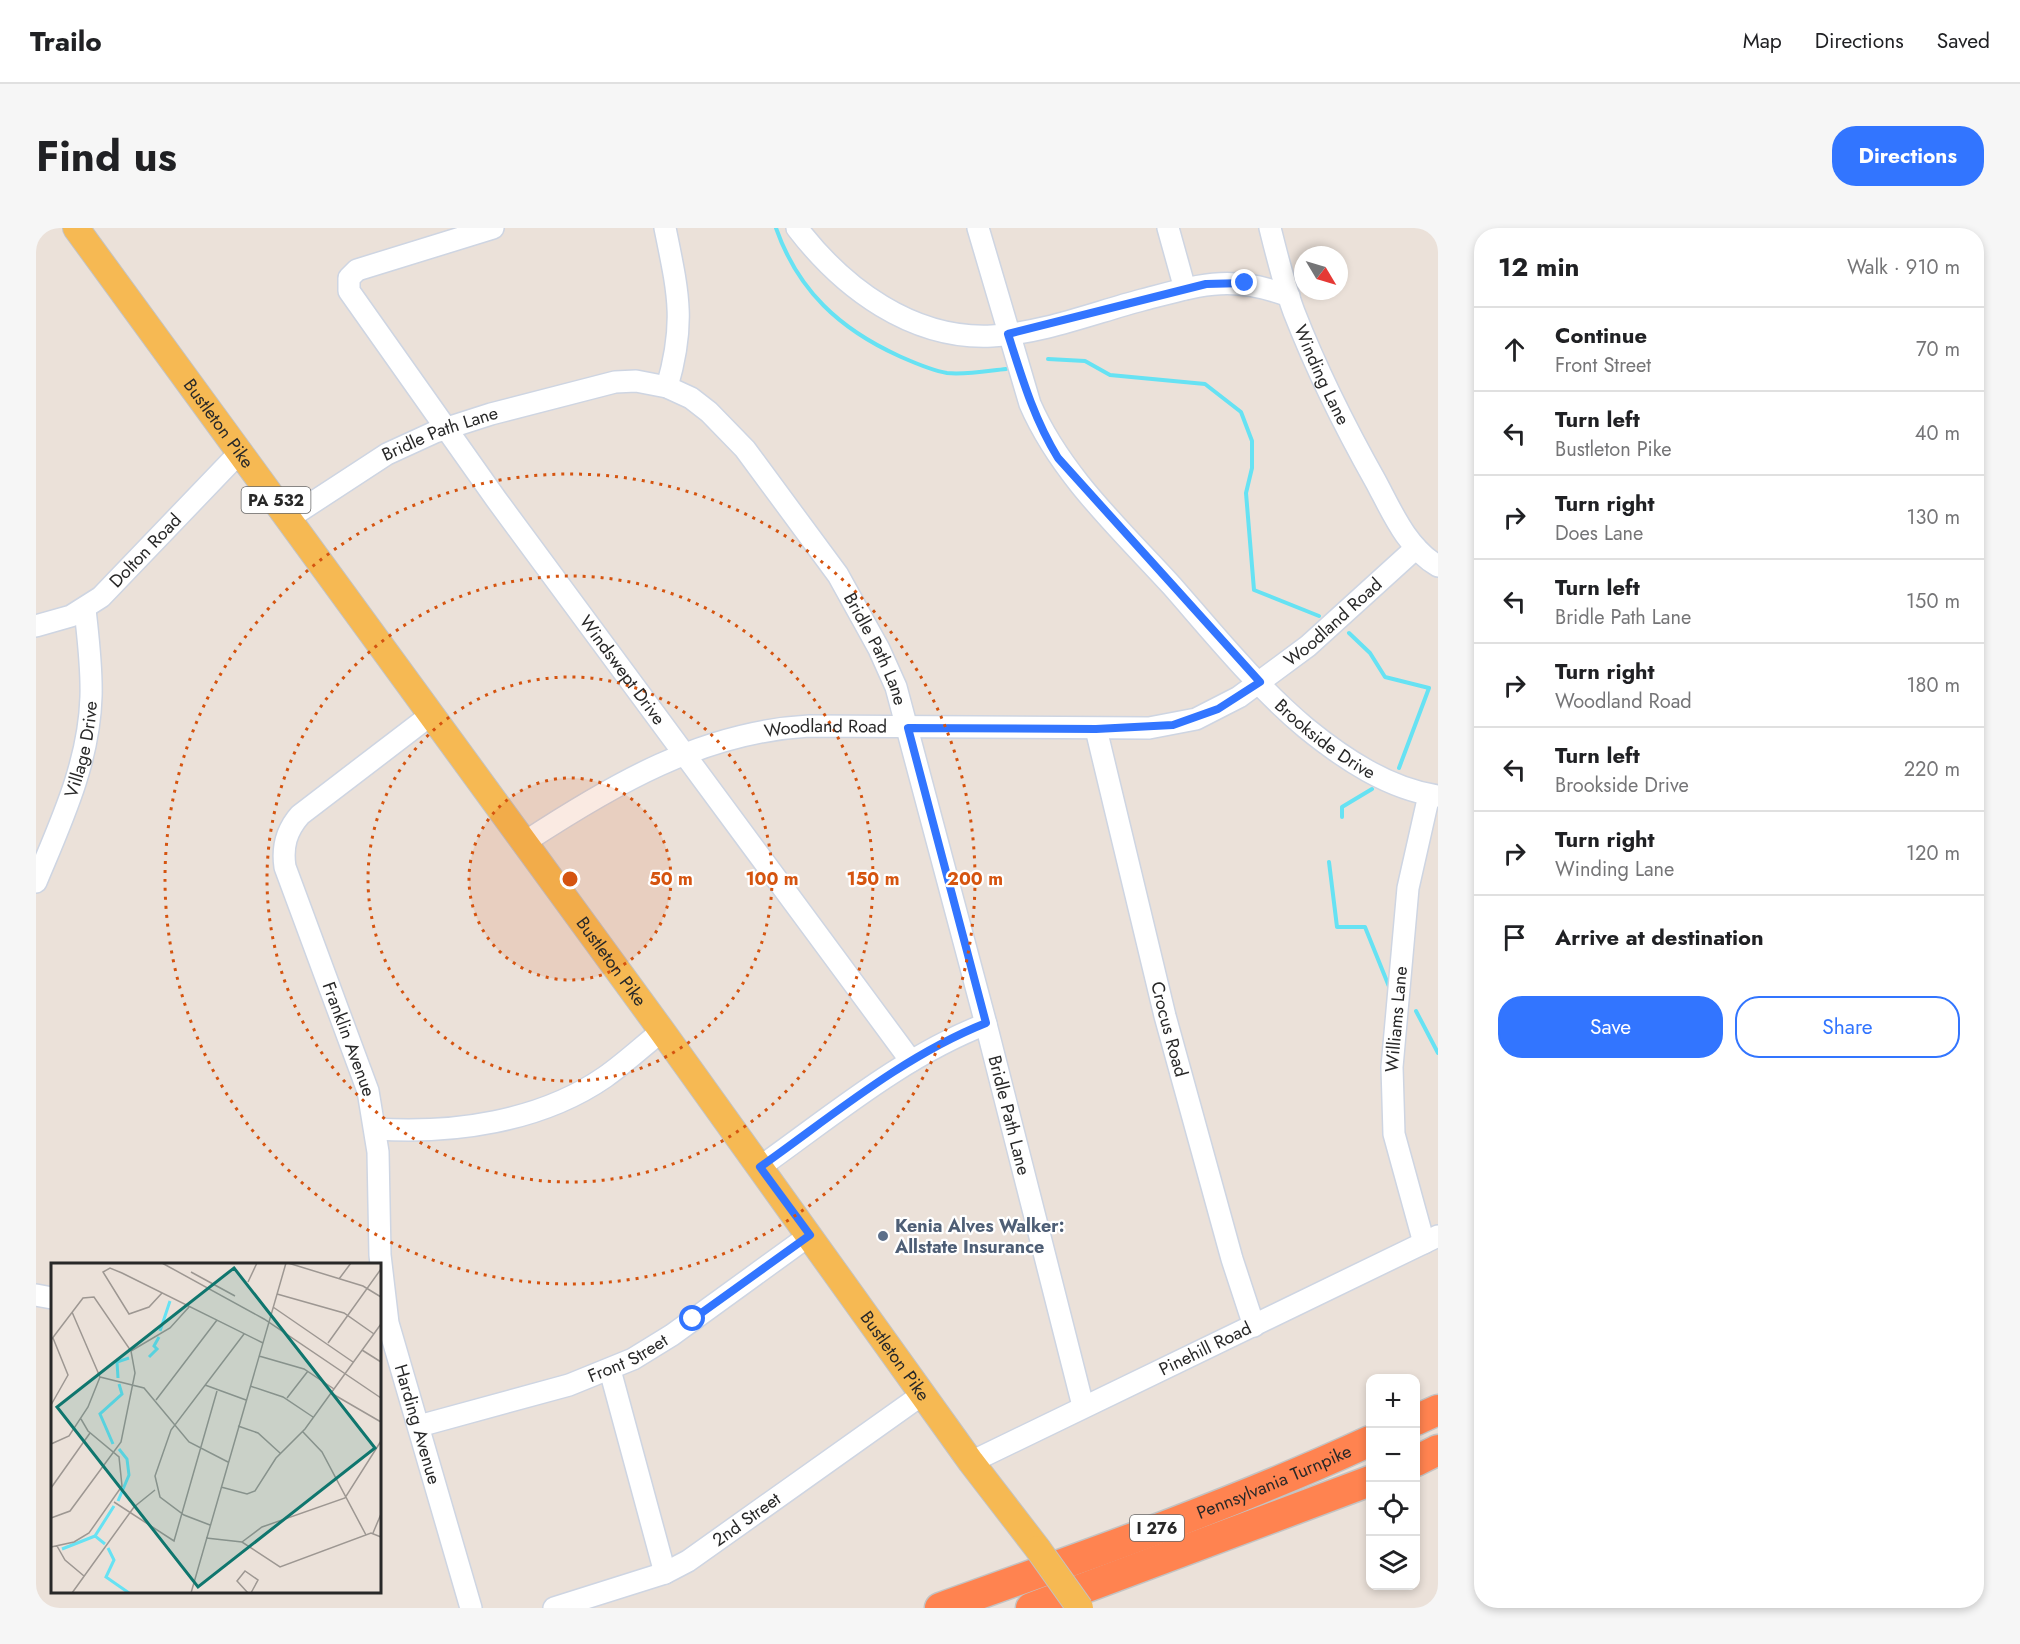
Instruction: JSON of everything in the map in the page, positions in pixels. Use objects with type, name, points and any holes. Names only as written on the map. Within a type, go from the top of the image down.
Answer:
[{"type":"highway","points":[[1420,1418],[1438,1410]]},
{"type":"highway","name":"Pennsylvania Turnpike","points":[[940,1608],[1104,1549],[1311,1468],[1366,1443]]},
{"type":"highway","points":[[1420,1459],[1438,1450]]},
{"type":"highway","name":"Pennsylvania Turnpike","points":[[1031,1608],[1368,1482]]},
{"type":"main road","name":"Bustleton Pike","points":[[76,228],[525,842],[810,1235],[971,1462],[1080,1608]]},
{"type":"street","name":"Windswept Drive","points":[[493,228],[357,270],[351,274],[348,284],[349,291],[683,754],[911,1061]]},
{"type":"street","points":[[664,228],[680,309],[677,353],[667,387]]},
{"type":"street","points":[[797,228],[838,273],[887,309],[933,329],[961,335],[1008,334],[1206,284],[1245,283],[1288,296]]},
{"type":"street","name":"Brookside Drive","points":[[978,228],[1030,404],[1042,432],[1058,458],[1260,682],[1306,728],[1354,763],[1393,784],[1434,796]]},
{"type":"street","points":[[1168,228],[1185,289]]},
{"type":"street","name":"Winding Lane","points":[[1270,228],[1288,296],[1320,375],[1350,436],[1404,532],[1416,548],[1438,566]]},
{"type":"street","name":"Bridle Path Lane","points":[[289,518],[387,454],[491,414],[615,382],[636,381],[667,387],[700,405],[734,436],[832,568],[879,649],[896,687],[986,1023],[1083,1406]]},
{"type":"street","name":"Dolton Road","points":[[36,627],[85,609],[108,591],[241,451]]},
{"type":"street","name":"Woodland Road","points":[[525,842],[608,790],[683,754],[738,736],[788,727],[1149,728],[1196,719],[1218,709],[1260,682],[1308,646],[1416,548]]},
{"type":"street","name":"Village Drive","points":[[36,882],[75,786],[86,742],[91,675],[85,609]]},
{"type":"street","name":"Franklin Avenue","points":[[376,1129],[361,1069],[285,867],[283,852],[286,837],[300,815],[432,714]]},
{"type":"street","name":"Crocus Road","points":[[1096,729],[1166,1016],[1232,1259],[1254,1326]]},
{"type":"street","name":"Williams Lane","points":[[1431,1240],[1394,1134],[1392,1067],[1408,888],[1434,796]]},
{"type":"street","points":[[760,1167],[911,1061],[938,1044],[986,1023]]},
{"type":"street","points":[[376,1129],[428,1131],[475,1126],[553,1103],[604,1077],[662,1031]]},
{"type":"street","name":"Harding Avenue","points":[[376,1129],[380,1263]]},
{"type":"street","name":"Front Street","points":[[419,1426],[559,1388],[610,1370],[672,1335],[810,1235]]},
{"type":"street","name":"Pinehill Road","points":[[971,1462],[1431,1240]]},
{"type":"street","name":"Harding Avenue","points":[[381,1272],[384,1323],[419,1426],[465,1606]]},
{"type":"street","points":[[36,1295],[51,1298]]},
{"type":"street","points":[[610,1370],[665,1573]]},
{"type":"street","name":"2nd Street","points":[[554,1608],[665,1573],[688,1561],[923,1394]]},
{"type":"waterway","points":[[776,228],[796,271],[809,289],[824,306],[858,333],[899,356],[941,372],[961,374],[1006,369]]},
{"type":"waterway","points":[[1048,359],[1085,361],[1110,375],[1205,384],[1241,412],[1252,441],[1252,468],[1246,493],[1254,590],[1319,616]]},
{"type":"waterway","points":[[1349,633],[1370,653],[1385,677],[1429,688],[1399,768]]},
{"type":"waterway","points":[[1342,817],[1342,807],[1372,789]]},
{"type":"waterway","points":[[1329,862],[1337,927],[1365,927],[1390,989]]},
{"type":"waterway","points":[[1416,1011],[1438,1053]]},
{"type":"place","name":"Kenia Alves Walker: Allstate Insurance","points":[[883,1236]]},
{"type":"route","points":[[693,1319],[810,1235],[760,1167],[911,1061],[953,1036],[986,1023],[908,728],[1096,729],[1173,725],[1196,719],[1218,709],[1260,682],[1194,612],[1058,458],[1042,432],[1030,404],[1008,334],[1032,330],[1206,284],[1245,283]]}]
